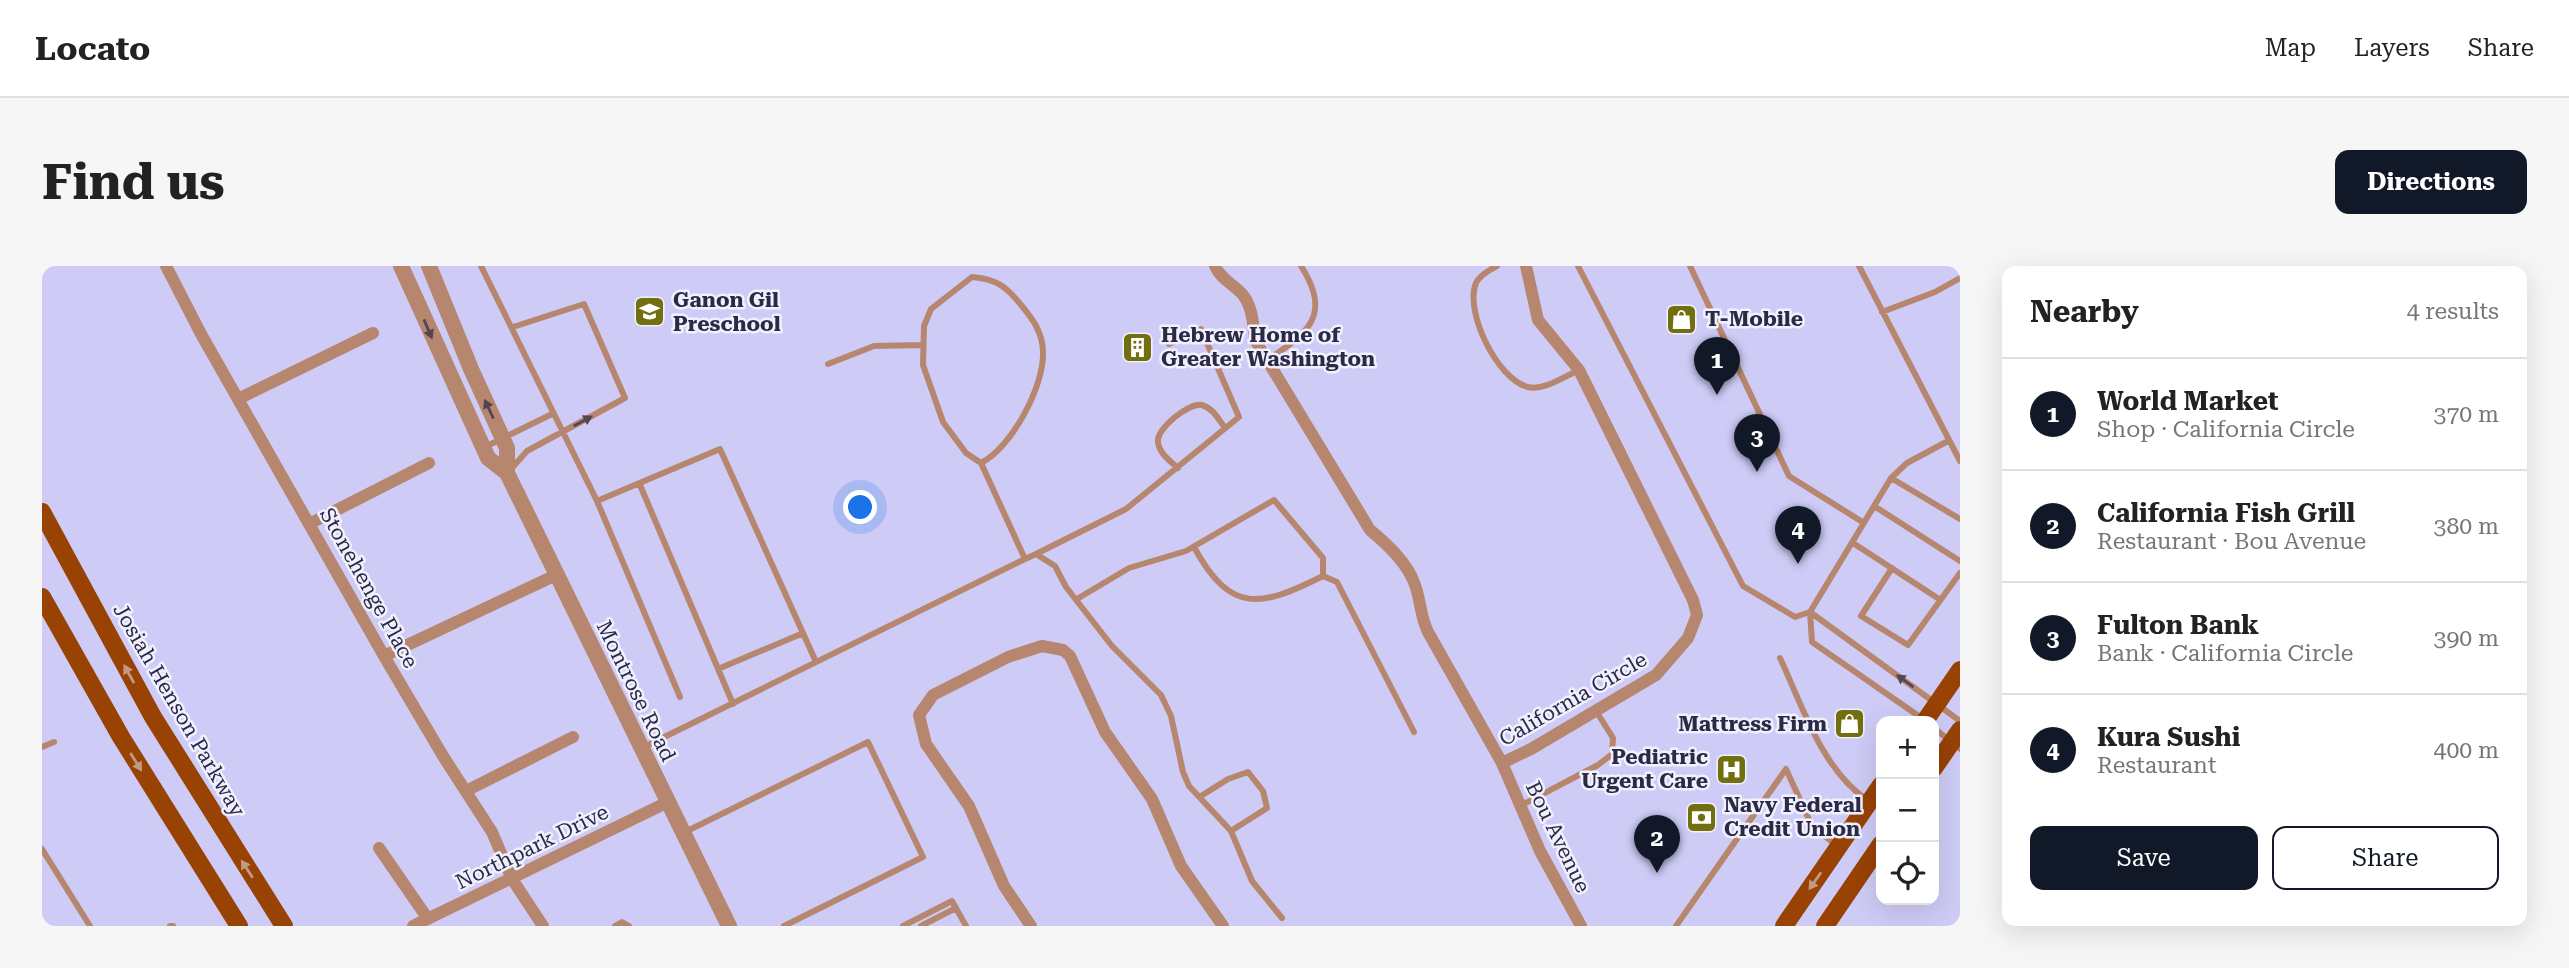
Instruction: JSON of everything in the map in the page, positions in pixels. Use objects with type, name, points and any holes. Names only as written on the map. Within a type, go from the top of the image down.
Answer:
[{"type":"main road","name":"Josiah Henson Parkway","points":[[42,512],[153,717],[284,926]]},
{"type":"main road","points":[[42,597],[121,737],[239,926]]},
{"type":"main road","points":[[1929,716],[1960,670]]},
{"type":"main road","points":[[1939,762],[1957,740]]},
{"type":"main road","points":[[1784,926],[1876,792]]},
{"type":"main road","points":[[1825,926],[1876,851]]},
{"type":"street","name":"Stonehenge Place","points":[[166,266],[201,334],[240,398],[384,656],[492,832],[512,879],[543,926]]},
{"type":"street","name":"Montrose Road","points":[[401,266],[488,458],[507,473]]},
{"type":"street","name":"Montrose Road","points":[[429,266],[507,448],[507,473],[729,926]]},
{"type":"street","name":"California Circle","points":[[1215,266],[1219,274],[1243,295],[1251,310],[1255,340],[1370,530],[1385,542],[1406,568],[1415,584],[1420,616],[1502,763],[1656,676],[1688,638],[1697,615],[1693,600],[1578,370],[1538,320],[1526,266]]},
{"type":"street","points":[[240,398],[373,333]]},
{"type":"street","points":[[311,523],[429,463]]},
{"type":"street","points":[[384,656],[556,575]]},
{"type":"street","points":[[1031,926],[1004,886],[969,806],[926,744],[919,715],[933,695],[1008,657],[1042,646],[1063,650],[1070,656],[1105,732],[1152,799],[1181,866],[1223,926]]},
{"type":"street","points":[[466,791],[573,737]]},
{"type":"street","name":"Bou Avenue","points":[[1502,763],[1540,851],[1581,926]]},
{"type":"street","name":"Northpark Drive","points":[[413,926],[668,802]]},
{"type":"street","points":[[379,848],[428,919]]},
{"type":"lane","points":[[481,266],[597,501],[680,697]]},
{"type":"lane","points":[[1267,360],[1302,338],[1313,322],[1312,294],[1301,266]]},
{"type":"lane","points":[[1497,266],[1486,272],[1476,284],[1476,321],[1488,349],[1517,382],[1530,388],[1544,386],[1578,370]]},
{"type":"lane","points":[[1578,266],[1743,586],[1795,617],[1810,612]]},
{"type":"lane","points":[[1690,266],[1789,476],[1864,523]]},
{"type":"lane","points":[[1859,266],[1960,461]]},
{"type":"lane","points":[[981,463],[995,456],[1010,439],[1035,387],[1044,354],[1039,330],[1006,285],[990,278],[972,277],[931,309],[922,345],[923,365],[943,422],[966,453],[981,463],[1025,559]]},
{"type":"lane","points":[[1882,312],[1935,292],[1960,278]]},
{"type":"lane","points":[[507,473],[527,452],[625,398],[584,303],[513,327]]},
{"type":"lane","points":[[642,749],[1126,509],[1239,417],[1201,329],[1169,344]]},
{"type":"lane","points":[[828,364],[874,346],[922,345]]},
{"type":"lane","points":[[1178,468],[1160,450],[1157,439],[1160,432],[1191,406],[1199,404],[1210,408],[1225,428]]},
{"type":"lane","points":[[483,448],[552,414]]},
{"type":"lane","points":[[1918,716],[1812,642],[1810,612],[1891,478],[1907,463],[1948,441]]},
{"type":"lane","points":[[597,501],[720,449],[801,634],[816,662]]},
{"type":"lane","points":[[1891,478],[1960,519]]},
{"type":"lane","points":[[640,485],[733,704]]},
{"type":"lane","points":[[1077,600],[1129,568],[1194,547],[1274,500],[1323,558],[1324,576]]},
{"type":"lane","points":[[1874,506],[1960,561]]},
{"type":"lane","points":[[1853,543],[1940,599]]},
{"type":"lane","points":[[1194,547],[1205,567],[1229,593],[1250,598],[1260,600],[1282,597],[1324,576]]},
{"type":"lane","points":[[1037,554],[1055,566],[1112,646],[1161,695],[1171,716],[1183,772],[1189,786],[1231,831],[1252,881],[1282,918]]},
{"type":"lane","points":[[1892,568],[1861,616],[1908,645],[1960,573]]},
{"type":"lane","points":[[1324,576],[1337,582],[1414,732]]},
{"type":"lane","points":[[1810,612],[1960,721]]},
{"type":"lane","points":[[718,669],[801,634]]},
{"type":"lane","points":[[1780,658],[1833,770],[1848,787],[1869,802]]},
{"type":"lane","points":[[1520,806],[1598,765],[1612,754],[1613,738],[1596,711]]},
{"type":"lane","points":[[1939,731],[1957,740]]},
{"type":"lane","points":[[42,747],[54,741]]},
{"type":"lane","points":[[683,833],[868,742],[923,857],[785,926]]},
{"type":"lane","points":[[1676,926],[1786,769],[1812,826],[1838,847]]},
{"type":"lane","points":[[1201,796],[1228,779],[1248,772],[1263,791],[1267,808],[1231,831]]},
{"type":"lane","points":[[42,849],[90,926]]},
{"type":"lane","points":[[903,926],[952,901],[966,926]]},
{"type":"lane","points":[[921,926],[956,908]]},
{"type":"lane","points":[[615,926],[622,922],[629,926]]},
{"type":"place","name":"Ganon Gil Preschool","points":[[650,312]]},
{"type":"place","name":"T-Mobile","points":[[1682,319]]},
{"type":"place","name":"Hebrew Home of Greater Washington","points":[[1138,347]]},
{"type":"place","name":"World Market","points":[[1717,395]]},
{"type":"place","name":"Fulton Bank","points":[[1757,472]]},
{"type":"place","name":"Kura Sushi","points":[[1798,564]]},
{"type":"place","name":"Mattress Firm","points":[[1850,724]]},
{"type":"place","name":"Pediatric Urgent Care","points":[[1731,769]]},
{"type":"place","name":"Navy Federal Credit Union","points":[[1701,817]]},
{"type":"place","name":"California Fish Grill","points":[[1657,873]]}]
